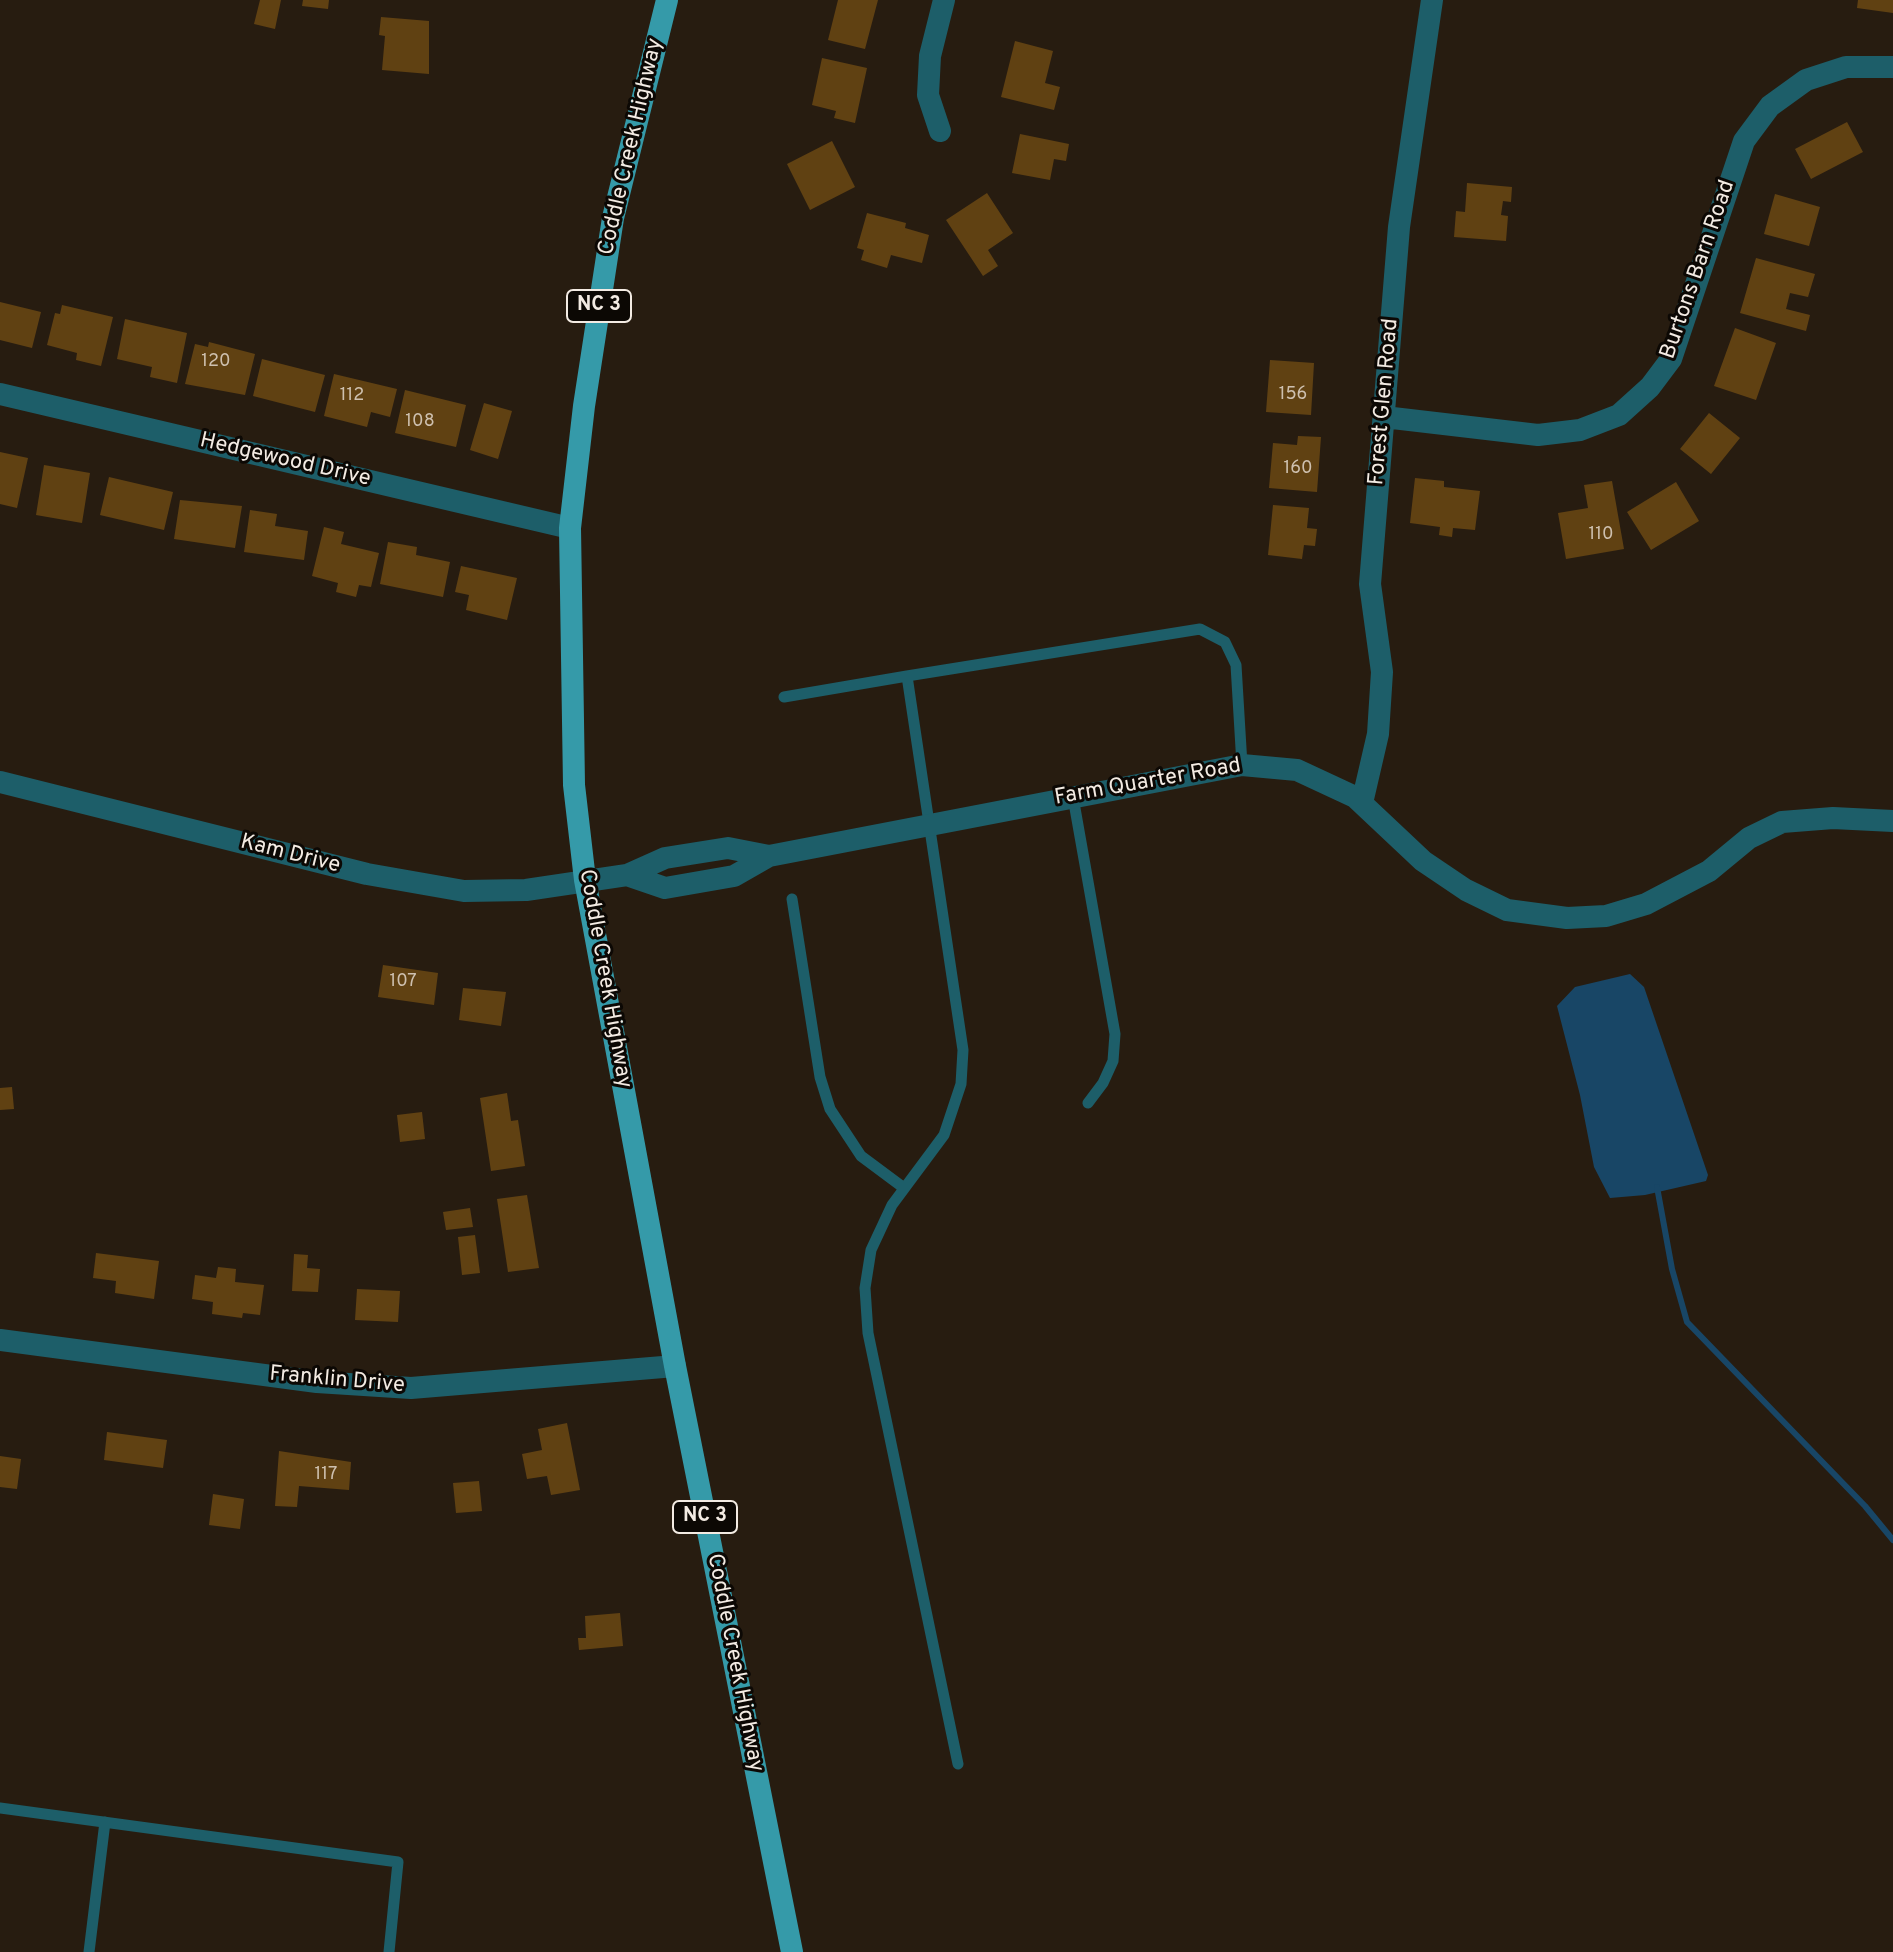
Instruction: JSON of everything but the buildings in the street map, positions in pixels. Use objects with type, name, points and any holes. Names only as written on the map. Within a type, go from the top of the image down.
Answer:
[{"type":"main road","name":"Coddle Creek Highway","points":[[667,0],[613,218],[584,406],[570,528],[574,785],[585,880],[675,1366],[792,1952]]},
{"type":"street","points":[[940,131],[928,95],[930,56],[944,0]]},
{"type":"street","name":"Forest Glen Road","points":[[1362,803],[1379,719],[1382,672],[1370,584],[1399,227],[1432,0]]},
{"type":"street","name":"Burtons Barn Road","points":[[1384,417],[1538,435],[1580,430],[1619,415],[1650,387],[1671,359],[1744,141],[1770,106],[1806,80],[1846,67],[1893,67]]},
{"type":"street","name":"Hedgewood Drive","points":[[0,394],[570,528]]},
{"type":"street","name":"Farm Quarter Road","points":[[585,880],[627,875],[665,858],[728,848],[769,856],[1242,765],[1297,770],[1362,803],[1423,861],[1466,890],[1507,910],[1567,918],[1606,916],[1646,904],[1709,871],[1749,838],[1782,822],[1833,818],[1893,821]]},
{"type":"street","name":"Kam Drive","points":[[0,782],[367,874],[464,891],[526,890],[585,880]]},
{"type":"street","name":"Franklin Drive","points":[[0,1340],[317,1382],[411,1388],[675,1366]]},
{"type":"lane","points":[[784,697],[1200,629],[1225,642],[1236,665],[1242,765]]},
{"type":"lane","points":[[907,676],[963,1050],[961,1084],[944,1135],[892,1205],[871,1250],[865,1288],[868,1333],[958,1764]]},
{"type":"lane","points":[[1073,797],[1115,1034],[1113,1061],[1103,1083],[1088,1103]]},
{"type":"lane","points":[[792,899],[820,1077],[830,1109],[861,1156],[904,1188]]},
{"type":"lane","points":[[0,1808],[398,1862],[389,1952]]},
{"type":"lane","points":[[89,1952],[105,1822]]},
{"type":"water","points":[[1630,974],[1644,987],[1708,1175],[1706,1181],[1645,1195],[1610,1198],[1594,1167],[1580,1095],[1557,1006],[1575,987]]},
{"type":"waterway","points":[[1657,1187],[1672,1269],[1687,1322],[1865,1506],[1893,1540]]}]
